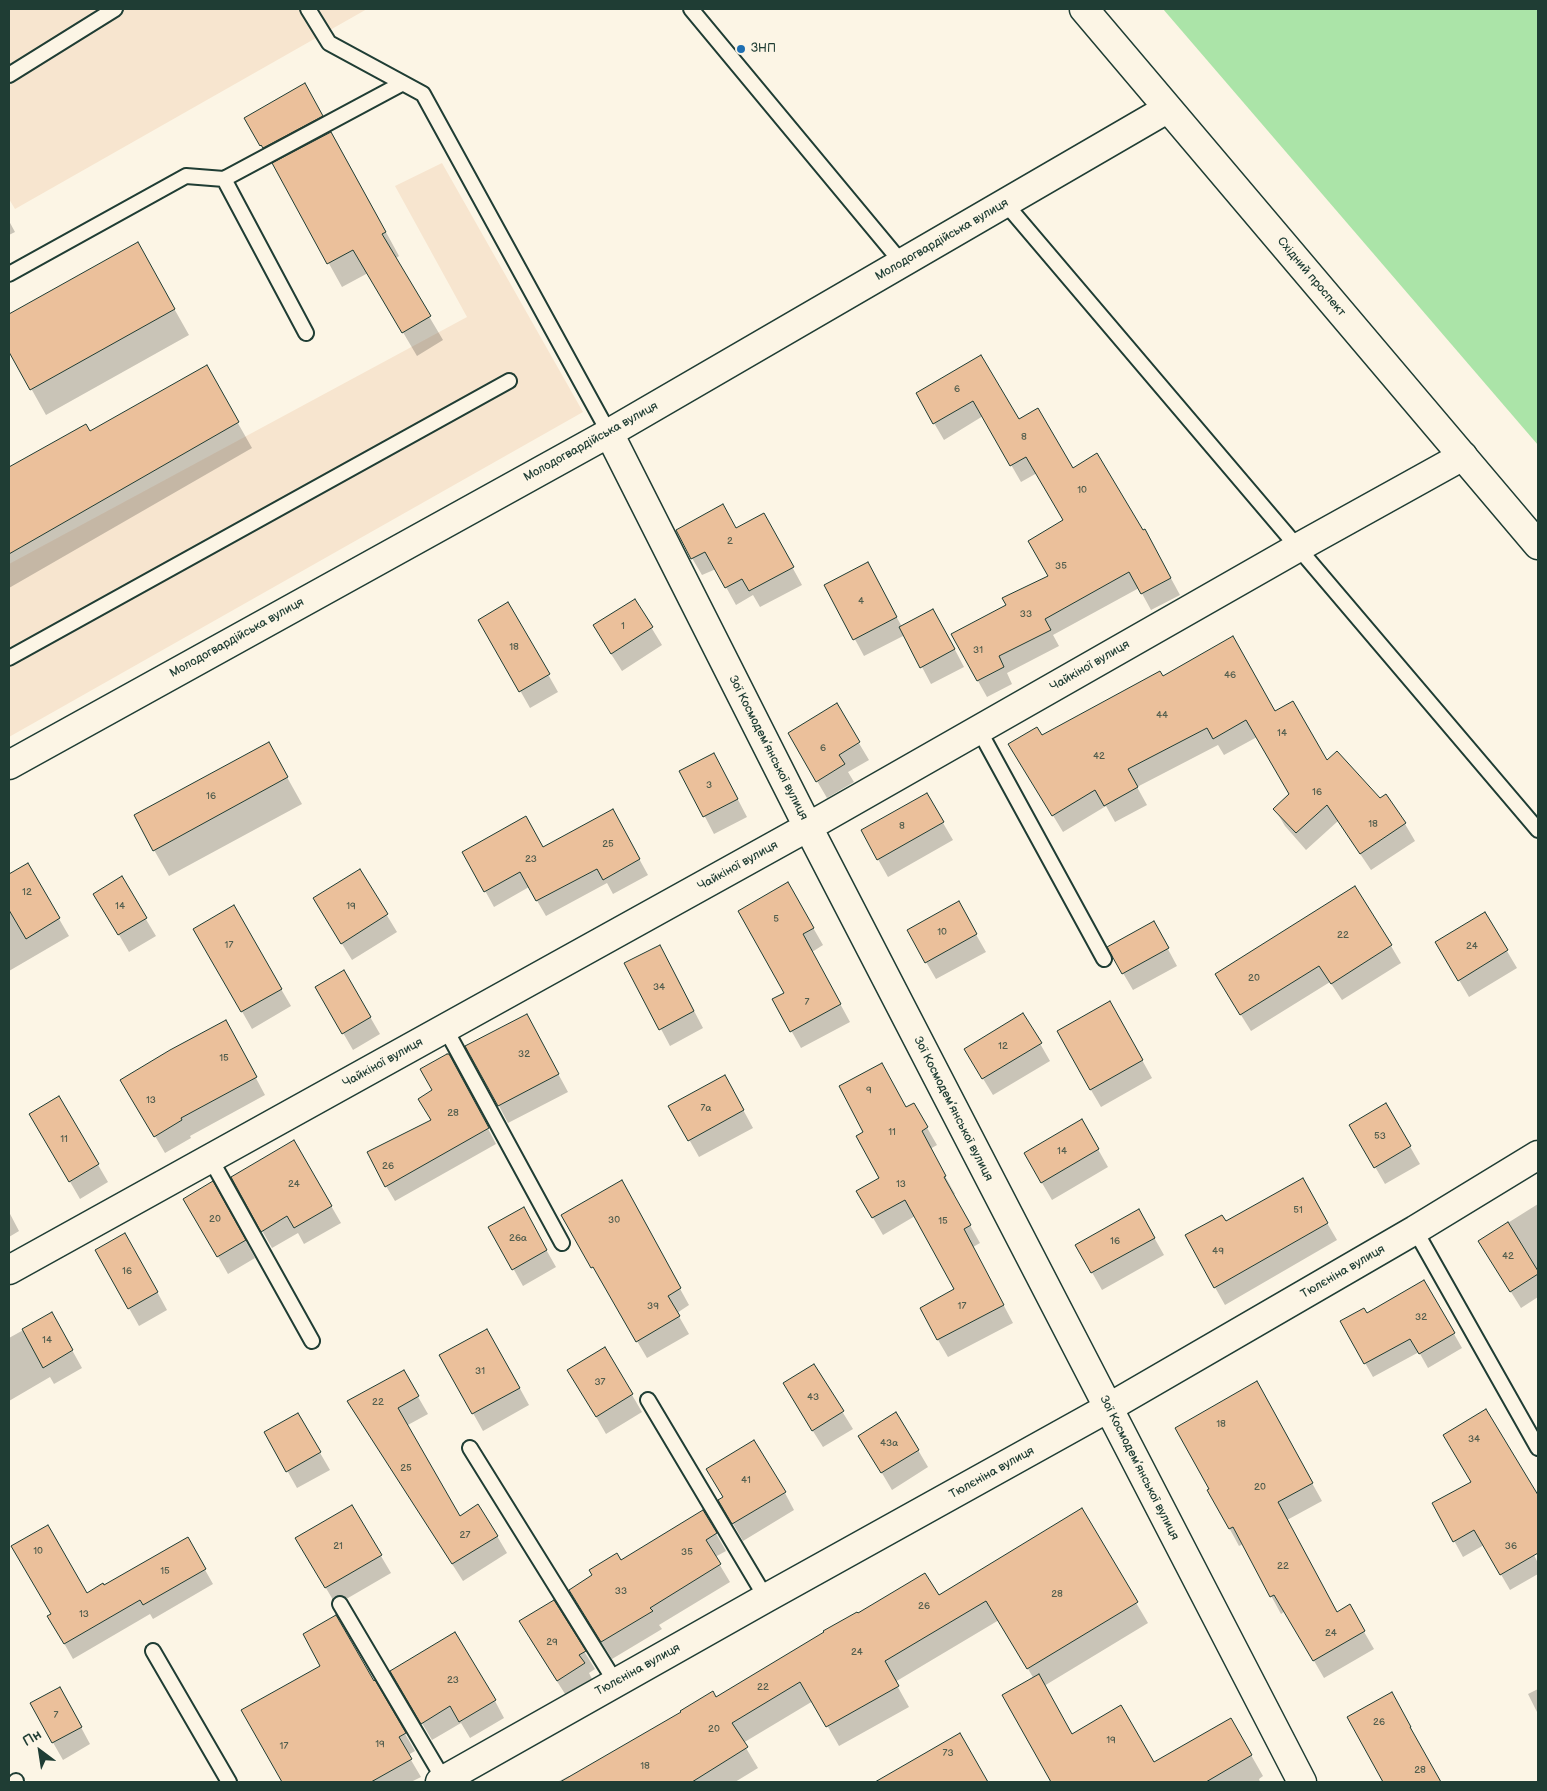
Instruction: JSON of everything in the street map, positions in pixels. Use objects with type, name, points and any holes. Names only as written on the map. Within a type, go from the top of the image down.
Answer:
[{"type":"street","name":"Східний проспект","points":[[1084,9],[1538,545]]},
{"type":"street","name":"Молодогвардійська вулиця","points":[[9,765],[609,433],[1168,109]]},
{"type":"street","name":"Зої Космодем’янської вулиця","points":[[609,433],[808,827],[1302,1782]]},
{"type":"street","name":"Чайкіної вулиця","points":[[9,1270],[808,827],[1299,547],[1463,456]]},
{"type":"street","name":"Тюлєніна вулиця","points":[[442,1781],[1108,1408],[1415,1230],[1538,1155]]},
{"type":"lane","points":[[9,75],[116,9]]},
{"type":"lane","points":[[308,9],[329,43],[423,94],[609,433]]},
{"type":"lane","points":[[691,9],[902,263]]},
{"type":"lane","points":[[9,274],[186,176],[224,179],[403,83]]},
{"type":"lane","points":[[224,179],[306,333]]},
{"type":"lane","points":[[1005,203],[1538,830]]},
{"type":"lane","points":[[9,658],[509,381]]},
{"type":"lane","points":[[979,730],[1104,959]]},
{"type":"lane","points":[[445,1028],[562,1243]]},
{"type":"lane","points":[[210,1158],[312,1341]]},
{"type":"lane","points":[[1415,1230],[1538,1448]]},
{"type":"lane","points":[[648,1400],[766,1598]]},
{"type":"lane","points":[[470,1448],[616,1683]]},
{"type":"lane","points":[[340,1604],[442,1781]]},
{"type":"lane","points":[[153,1651],[229,1782]]},
{"type":"shaded area","points":[[9,9],[367,9],[15,209],[9,199]]},
{"type":"shaded area","points":[[442,163],[583,412],[9,737],[9,564],[467,317],[395,186]]},
{"type":"green space","points":[[1163,9],[1538,9],[1538,445]]},
{"type":"building","points":[[305,83],[323,116],[263,148],[260,146],[244,118]]},
{"type":"building","points":[[331,132],[386,232],[382,234],[431,316],[402,333],[353,250],[327,264],[272,163]]},
{"type":"building","points":[[138,242],[175,309],[30,390],[9,352],[9,314]]},
{"type":"building","points":[[981,355],[1019,419],[1038,408],[1073,468],[1097,453],[1143,530],[1145,529],[1171,578],[1141,594],[1129,572],[1045,619],[1051,630],[999,656],[1004,667],[977,681],[951,634],[1006,605],[1002,598],[1048,576],[1028,541],[1063,520],[1026,457],[1010,466],[973,401],[933,424],[916,393]]},
{"type":"building","points":[[207,365],[239,422],[9,554],[9,467],[86,424],[90,431]]},
{"type":"building","points":[[723,504],[736,528],[764,513],[794,567],[749,591],[742,579],[725,588],[705,552],[691,559],[676,530]]},
{"type":"building","points":[[868,562],[897,617],[853,640],[824,585]]},
{"type":"building","points":[[635,599],[653,627],[611,654],[593,625]]},
{"type":"building","points":[[508,602],[550,674],[519,692],[478,620]]},
{"type":"building","points":[[933,609],[955,649],[920,668],[899,627]]},
{"type":"building","points":[[1233,636],[1275,711],[1293,701],[1327,760],[1337,751],[1380,798],[1386,794],[1406,823],[1360,854],[1327,805],[1296,833],[1273,809],[1289,794],[1246,720],[1213,739],[1207,728],[1128,769],[1138,787],[1104,806],[1095,790],[1052,816],[1008,744],[1037,727],[1042,735],[1160,671],[1163,676]]},
{"type":"building","points":[[837,703],[860,742],[839,755],[845,764],[816,782],[788,733]]},
{"type":"building","points":[[269,742],[288,777],[153,851],[134,815]]},
{"type":"building","points":[[714,753],[738,799],[703,817],[679,771]]},
{"type":"building","points":[[927,793],[944,822],[877,860],[861,830]]},
{"type":"building","points":[[613,809],[640,859],[603,880],[597,869],[536,901],[520,872],[484,892],[462,852],[526,816],[543,847]]},
{"type":"building","points":[[28,863],[60,918],[26,939],[9,910],[9,874]]},
{"type":"building","points":[[360,869],[388,914],[341,944],[313,898]]},
{"type":"building","points":[[122,876],[147,918],[118,935],[93,894]]},
{"type":"building","points":[[788,882],[814,928],[803,934],[841,1004],[790,1032],[772,999],[784,993],[738,911]]},
{"type":"building","points":[[1355,886],[1392,945],[1331,984],[1319,966],[1240,1015],[1215,974]]},
{"type":"building","points":[[959,901],[977,934],[925,963],[907,930]]},
{"type":"building","points":[[234,905],[282,989],[241,1012],[193,929]]},
{"type":"building","points":[[1485,912],[1508,950],[1458,981],[1435,942]]},
{"type":"building","points":[[1154,921],[1169,948],[1122,974],[1107,947]]},
{"type":"building","points":[[660,945],[694,1011],[659,1030],[624,963]]},
{"type":"building","points":[[344,970],[371,1017],[342,1034],[315,987]]},
{"type":"building","points":[[1110,1001],[1143,1060],[1090,1090],[1057,1031]]},
{"type":"building","points":[[1023,1013],[1042,1043],[982,1079],[964,1049]]},
{"type":"building","points":[[527,1014],[559,1074],[498,1106],[465,1046]]},
{"type":"building","points":[[226,1020],[257,1077],[181,1118],[182,1120],[154,1137],[120,1080]]},
{"type":"building","points":[[449,1054],[489,1128],[385,1187],[367,1152],[431,1120],[418,1099],[432,1090],[420,1069]]},
{"type":"building","points":[[882,1063],[906,1107],[914,1103],[928,1127],[922,1131],[946,1176],[944,1177],[971,1225],[964,1229],[1004,1305],[937,1340],[920,1308],[954,1289],[905,1200],[872,1218],[856,1191],[879,1178],[856,1136],[863,1132],[839,1086]]},
{"type":"building","points":[[725,1075],[744,1110],[688,1141],[668,1106]]},
{"type":"building","points":[[59,1096],[99,1164],[69,1182],[29,1114]]},
{"type":"building","points":[[1386,1103],[1411,1146],[1374,1168],[1349,1125]]},
{"type":"building","points":[[1082,1119],[1099,1149],[1041,1183],[1024,1153]]},
{"type":"building","points":[[294,1140],[332,1206],[294,1228],[287,1216],[261,1232],[231,1177]]},
{"type":"building","points":[[1303,1178],[1328,1223],[1214,1288],[1185,1235],[1222,1215],[1226,1221]]},
{"type":"building","points":[[622,1180],[681,1288],[668,1296],[680,1316],[636,1342],[561,1215]]},
{"type":"building","points":[[213,1181],[246,1240],[217,1257],[183,1199]]},
{"type":"building","points":[[524,1207],[547,1250],[512,1270],[488,1227]]},
{"type":"building","points":[[1139,1209],[1155,1238],[1091,1273],[1075,1245]]},
{"type":"building","points":[[1508,1222],[1538,1271],[1538,1274],[1510,1292],[1478,1241]]},
{"type":"building","points":[[125,1233],[158,1292],[128,1309],[95,1250]]},
{"type":"building","points":[[1424,1280],[1455,1333],[1419,1354],[1410,1339],[1364,1364],[1340,1321],[1364,1308],[1367,1313]]},
{"type":"building","points":[[52,1312],[73,1350],[43,1368],[22,1329]]},
{"type":"building","points":[[487,1329],[520,1388],[472,1414],[439,1355]]},
{"type":"building","points":[[605,1347],[633,1394],[596,1417],[567,1370]]},
{"type":"building","points":[[814,1364],[844,1411],[812,1431],[783,1383]]},
{"type":"building","points":[[404,1370],[419,1396],[398,1408],[460,1516],[478,1504],[498,1536],[452,1564],[347,1401]]},
{"type":"building","points":[[1257,1381],[1313,1483],[1278,1502],[1337,1612],[1350,1604],[1365,1631],[1313,1661],[1274,1595],[1270,1597],[1233,1527],[1229,1529],[1175,1428]]},
{"type":"building","points":[[1486,1409],[1538,1495],[1538,1553],[1500,1575],[1474,1530],[1453,1542],[1432,1503],[1471,1482],[1443,1435]]},
{"type":"building","points":[[896,1412],[919,1450],[881,1473],[858,1436]]},
{"type":"building","points":[[298,1413],[321,1452],[286,1472],[264,1432]]},
{"type":"building","points":[[754,1440],[786,1492],[732,1524],[718,1500],[723,1497],[706,1469]]},
{"type":"building","points":[[352,1505],[382,1555],[325,1588],[295,1538]]},
{"type":"building","points":[[1082,1508],[1138,1602],[1027,1669],[986,1601],[885,1661],[899,1686],[826,1727],[800,1682],[732,1723],[748,1747],[692,1782],[560,1782],[681,1712],[713,1691],[716,1697],[823,1631],[858,1613],[925,1573],[939,1595]]},
{"type":"building","points":[[703,1510],[717,1533],[706,1540],[721,1564],[650,1608],[653,1611],[601,1642],[569,1590],[592,1575],[589,1570],[617,1553],[621,1560]]},
{"type":"building","points":[[48,1525],[87,1593],[188,1537],[206,1569],[143,1605],[140,1600],[64,1644],[47,1616],[51,1614],[11,1546]]},
{"type":"building","points":[[554,1600],[586,1651],[579,1655],[585,1663],[557,1681],[519,1621]]},
{"type":"building","points":[[336,1615],[406,1733],[399,1737],[412,1759],[371,1782],[282,1782],[241,1710],[320,1666],[303,1634]]},
{"type":"building","points":[[455,1632],[496,1700],[459,1722],[450,1706],[421,1724],[390,1671]]},
{"type":"building","points":[[1039,1674],[1072,1734],[1121,1705],[1154,1762],[1231,1718],[1252,1755],[1206,1782],[1051,1782],[1002,1695]]},
{"type":"building","points":[[60,1687],[82,1727],[52,1743],[30,1703]]},
{"type":"building","points":[[1392,1692],[1441,1782],[1383,1782],[1347,1717]]},
{"type":"building","points":[[960,1733],[988,1782],[875,1782]]},
{"type":"place","name":"ЗНП","points":[[741,49]]}]
